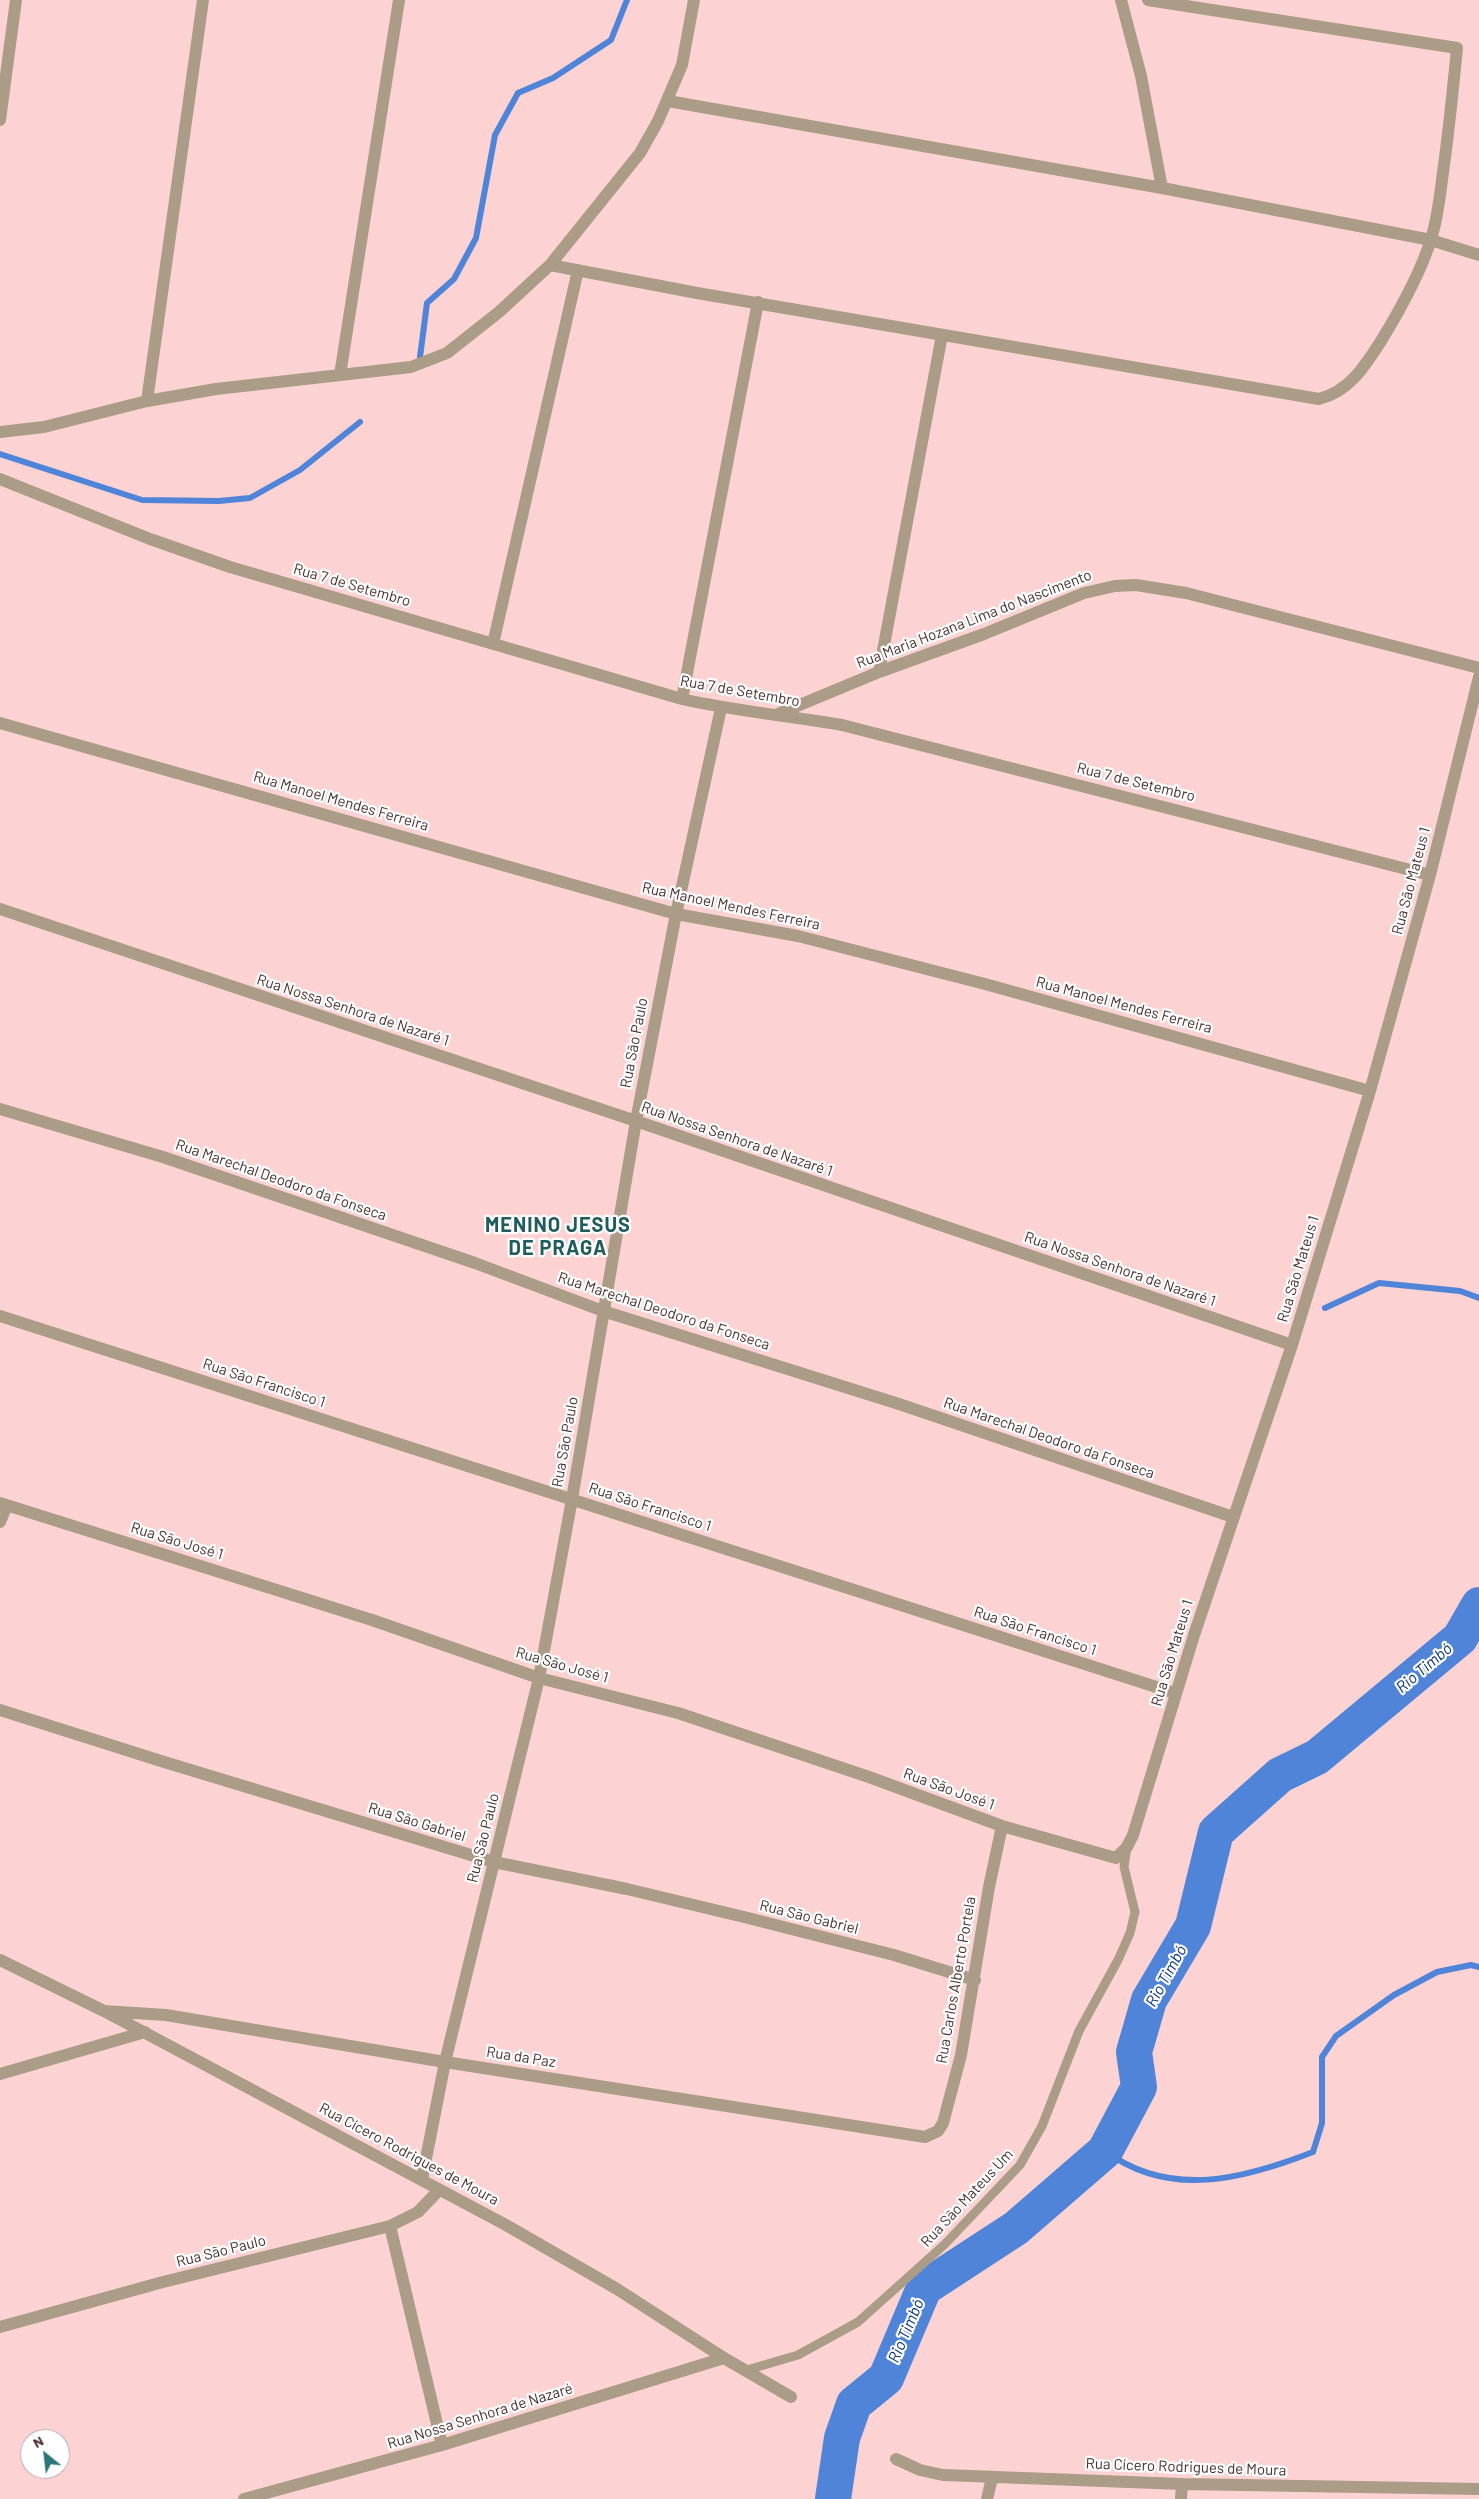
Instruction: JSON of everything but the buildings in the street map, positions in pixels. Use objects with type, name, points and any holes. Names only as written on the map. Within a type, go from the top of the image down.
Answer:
[{"type":"street","points":[[0,120],[16,0]]},
{"type":"street","points":[[147,401],[203,0]]},
{"type":"street","points":[[340,375],[399,0]]},
{"type":"street","points":[[0,432],[44,427],[147,401],[256,383],[411,367],[447,354],[499,312],[550,265],[640,153],[668,101],[682,65],[694,0]]},
{"type":"street","points":[[1121,0],[1141,76],[1162,188]]},
{"type":"street","points":[[550,265],[697,293],[1319,399],[1330,397],[1347,386],[1373,354],[1399,312],[1431,240],[1437,214],[1451,117],[1457,48],[1148,0]]},
{"type":"street","points":[[668,101],[1162,188],[1431,240],[1479,254]]},
{"type":"street","points":[[493,644],[578,270]]},
{"type":"street","points":[[682,699],[758,302]]},
{"type":"street","points":[[879,672],[942,335]]},
{"type":"street","name":"Rua 7 de Setembro","points":[[0,479],[150,539],[230,567],[682,699],[721,708],[778,714],[842,725],[1430,875]]},
{"type":"street","name":"Rua Maria Hozana Lima do Nascimento","points":[[778,714],[879,672],[984,634],[1084,593],[1115,586],[1136,585],[1186,593],[1479,668]]},
{"type":"street","name":"Rua São Mateus 1","points":[[1116,1858],[1127,1847],[1153,1770],[1175,1693],[1292,1345],[1370,1091],[1430,875],[1479,677]]},
{"type":"street","name":"Rua São Paulo","points":[[422,2179],[445,2062],[539,1678],[572,1499],[636,1121],[676,914],[721,708]]},
{"type":"street","name":"Rua Manoel Mendes Ferreira","points":[[0,723],[676,914],[798,936],[986,984],[1370,1091]]},
{"type":"street","name":"Rua Nossa Senhora de Nazaré 1","points":[[0,909],[636,1121],[1292,1345]]},
{"type":"street","name":"Rua Marechal Deodoro da Fonseca","points":[[0,1109],[163,1157],[475,1263],[604,1311],[899,1404],[1233,1517]]},
{"type":"street","name":"Rua São Francisco 1","points":[[0,1316],[1175,1693]]},
{"type":"street","points":[[0,1522],[3,1504]]},
{"type":"street","name":"Rua São José 1","points":[[3,1504],[372,1620],[539,1678],[688,1716],[869,1776],[1002,1826],[1116,1858]]},
{"type":"street","name":"Rua São Gabriel","points":[[0,1710],[494,1862],[627,1889],[780,1926],[894,1955],[975,1980]]},
{"type":"street","name":"Rua Carlos Alberto Portela","points":[[932,2134],[938,2130],[946,2114],[961,2055],[989,1887],[1002,1826]]},
{"type":"street","name":"Rua Cícero Rodrigues de Moura","points":[[0,1960],[104,2011],[506,2224],[609,2284],[724,2358],[791,2397]]},
{"type":"street","name":"Rua da Paz","points":[[104,2011],[166,2015],[445,2062],[925,2137],[932,2134]]},
{"type":"street","points":[[0,2074],[144,2032]]},
{"type":"street","name":"Rua São Paulo","points":[[0,2327],[163,2282],[390,2226],[418,2212],[439,2190]]},
{"type":"street","points":[[390,2226],[442,2445]]},
{"type":"street","name":"Rua Nossa Senhora de Nazaré","points":[[244,2499],[442,2445],[724,2358]]},
{"type":"street","name":"Rua Cícero Rodrigues de Moura","points":[[896,2459],[920,2470],[943,2475],[992,2478],[1182,2484],[1391,2494],[1479,2489]]},
{"type":"street","points":[[987,2499],[992,2478]]},
{"type":"street","points":[[1181,2499],[1182,2484]]},
{"type":"lane","name":"Rua São Mateus Um","points":[[747,2370],[798,2355],[858,2322],[945,2244],[1020,2165],[1042,2126],[1079,2031],[1118,1960],[1130,1933],[1135,1912],[1124,1867],[1127,1847]]},
{"type":"waterway","points":[[420,357],[427,303],[454,279],[476,238],[495,135],[518,93],[553,78],[611,40],[627,0]]},
{"type":"waterway","points":[[0,454],[142,500],[219,501],[250,498],[300,470],[360,422]]},
{"type":"waterway","points":[[1325,1308],[1379,1283],[1460,1291],[1479,1298]]},
{"type":"waterway","name":"Rio Timbó","points":[[833,2499],[842,2438],[854,2404],[886,2378],[924,2288],[1016,2228],[1105,2151],[1139,2087],[1134,2052],[1149,2000],[1193,1926],[1216,1832],[1280,1775],[1317,1757],[1460,1638],[1479,1605]]},
{"type":"waterway","points":[[1105,2151],[1130,2166],[1155,2175],[1181,2180],[1208,2180],[1234,2176],[1261,2170],[1313,2152],[1322,2123],[1322,2057],[1336,2036],[1394,1995],[1437,1972],[1471,1965],[1479,1967]]},
{"type":"district","name":"MENINO JESUS DE PRAGA","points":[[558,1236]]}]
